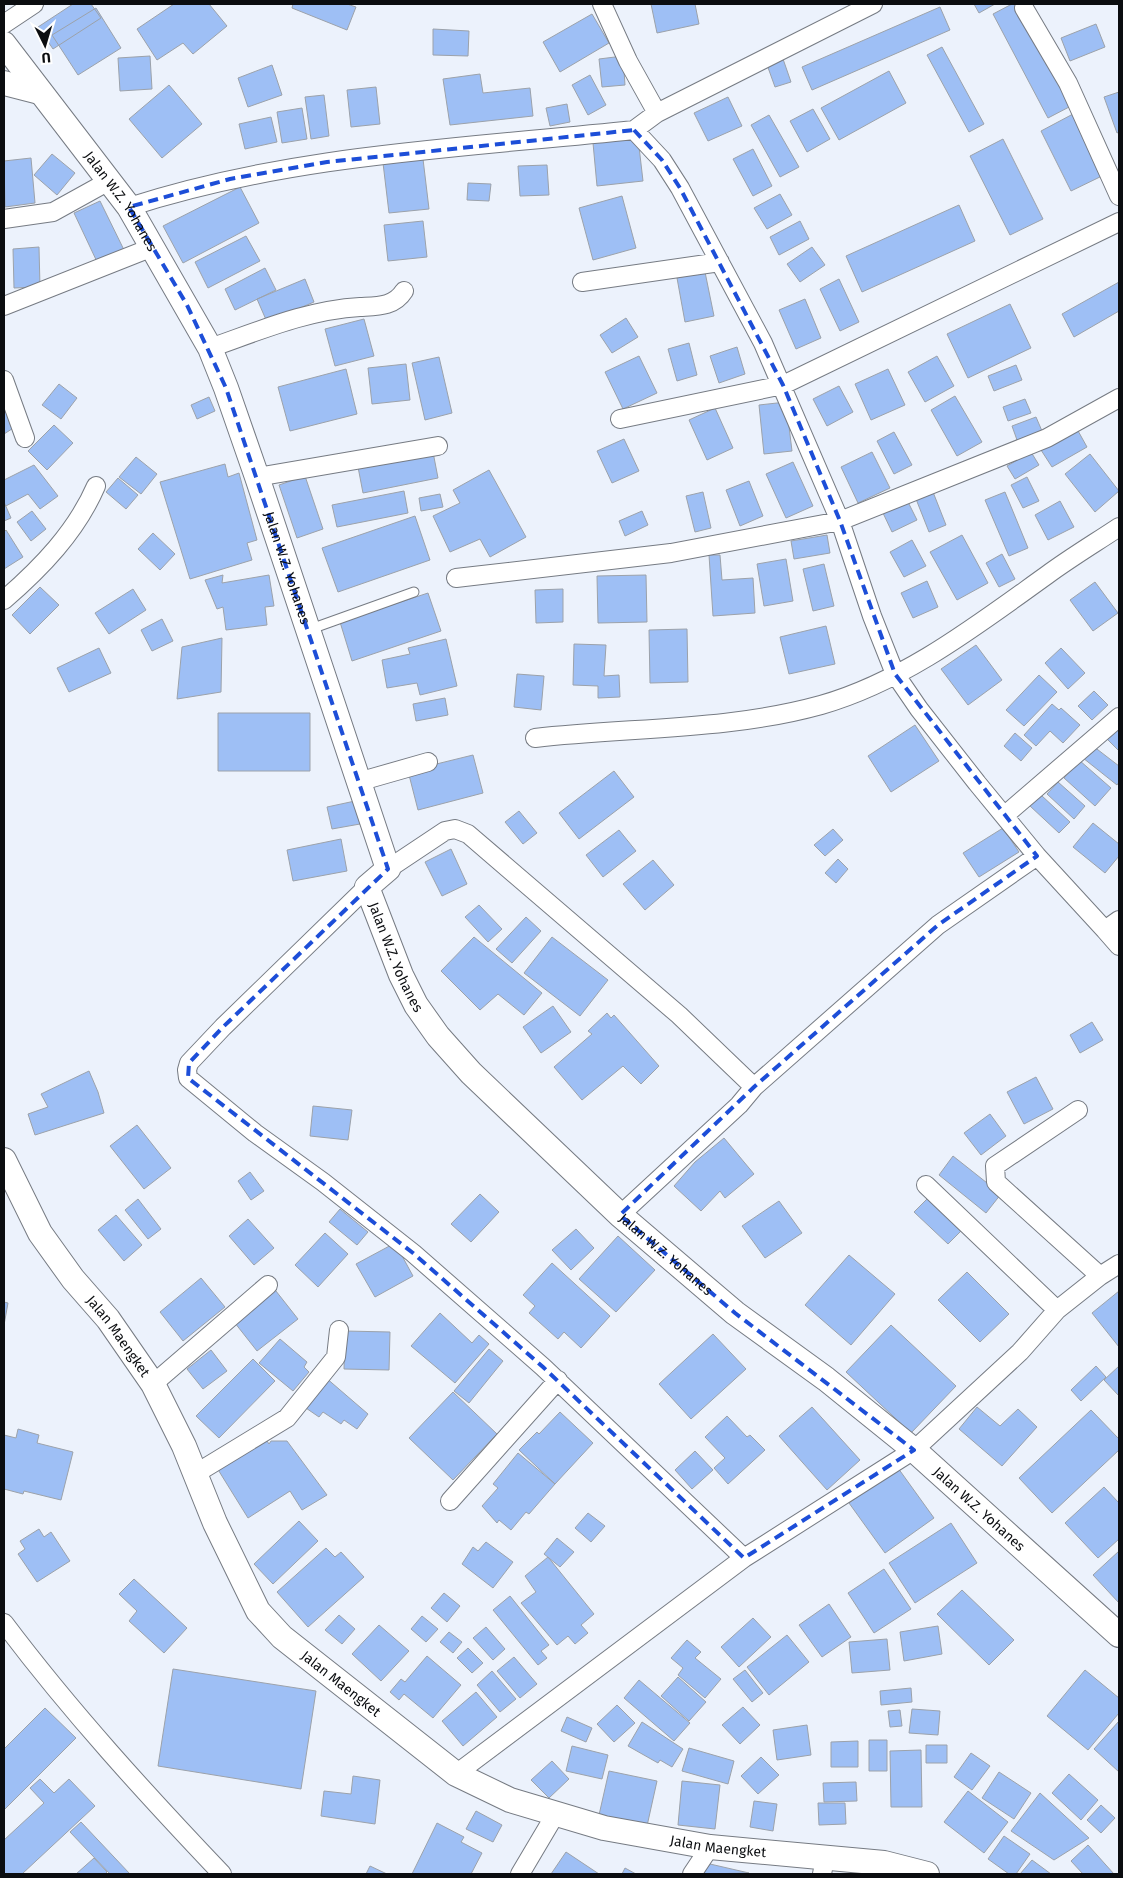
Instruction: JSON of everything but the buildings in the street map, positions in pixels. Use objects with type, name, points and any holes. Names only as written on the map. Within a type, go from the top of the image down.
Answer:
[{"type":"street","points":[[4,24],[34,4]]},
{"type":"street","points":[[602,4],[628,61],[657,113]]},
{"type":"street","points":[[129,207],[230,179],[327,162],[634,130],[657,113],[873,4]]},
{"type":"street","points":[[1024,8],[1068,83],[1119,196]]},
{"type":"street","name":"Jalan W.Z. Yohanes","points":[[4,44],[129,207],[210,348],[257,477],[388,869],[368,887],[401,975],[416,1005],[438,1036],[471,1073],[620,1215],[735,1313],[826,1379],[914,1450],[1118,1632]]},
{"type":"street","points":[[4,84],[39,92]]},
{"type":"street","points":[[634,130],[662,160],[720,262],[783,385],[840,521],[872,616],[895,674],[919,709],[1038,856],[1112,925],[1119,946]]},
{"type":"street","points":[[4,219],[53,212],[109,181]]},
{"type":"street","points":[[620,419],[783,385],[1119,222]]},
{"type":"street","points":[[4,306],[153,247]]},
{"type":"street","points":[[582,282],[720,262]]},
{"type":"street","points":[[210,348],[312,313],[335,309],[383,306],[399,299],[404,291]]},
{"type":"street","points":[[4,380],[25,438]]},
{"type":"street","points":[[456,578],[671,553],[840,521],[1047,438],[1119,398]]},
{"type":"street","points":[[257,477],[438,446]]},
{"type":"street","points":[[4,600],[61,543],[78,521],[96,486]]},
{"type":"street","points":[[535,738],[627,729],[686,728],[762,718],[822,704],[895,674],[943,648],[1119,527]]},
{"type":"street","points":[[1004,816],[1119,717]]},
{"type":"street","points":[[358,782],[428,762]]},
{"type":"street","points":[[388,869],[445,831],[455,829],[468,834],[679,1015],[754,1087]]},
{"type":"street","points":[[620,1215],[739,1105],[754,1087],[938,925],[1038,856]]},
{"type":"street","points":[[368,887],[223,1027],[189,1063],[186,1070],[188,1078],[255,1133],[323,1182],[413,1253],[558,1380],[744,1558]]},
{"type":"street","points":[[1078,1110],[995,1166],[994,1172],[996,1182],[1100,1276]]},
{"type":"street","name":"Jalan Maengket","points":[[4,1160],[40,1233],[73,1279],[108,1319],[153,1384],[184,1446],[215,1523],[258,1611],[268,1624],[456,1774],[510,1800],[555,1815],[604,1828],[824,1866],[884,1863],[927,1874]]},
{"type":"street","points":[[926,1186],[1057,1310]]},
{"type":"street","points":[[456,1774],[744,1558],[914,1450],[1020,1352],[1057,1310],[1100,1276],[1119,1264]]},
{"type":"street","points":[[153,1384],[268,1285]]},
{"type":"street","points":[[195,1474],[288,1418],[336,1357],[339,1330]]},
{"type":"street","points":[[450,1501],[558,1380]]},
{"type":"street","points":[[4,1623],[76,1713],[173,1823],[222,1874]]},
{"type":"street","points":[[520,1874],[555,1815]]},
{"type":"street","points":[[692,1874],[710,1847]]},
{"type":"lane","points":[[308,630],[414,592]]},
{"type":"highlighted area","points":[[634,130],[662,160],[680,188],[783,385],[840,521],[895,674],[1037,856],[938,925],[754,1087],[620,1215],[735,1313],[914,1450],[744,1558],[543,1367],[413,1253],[188,1078],[189,1063],[223,1027],[388,869],[226,388],[187,305],[129,207],[230,179],[327,162]]}]
